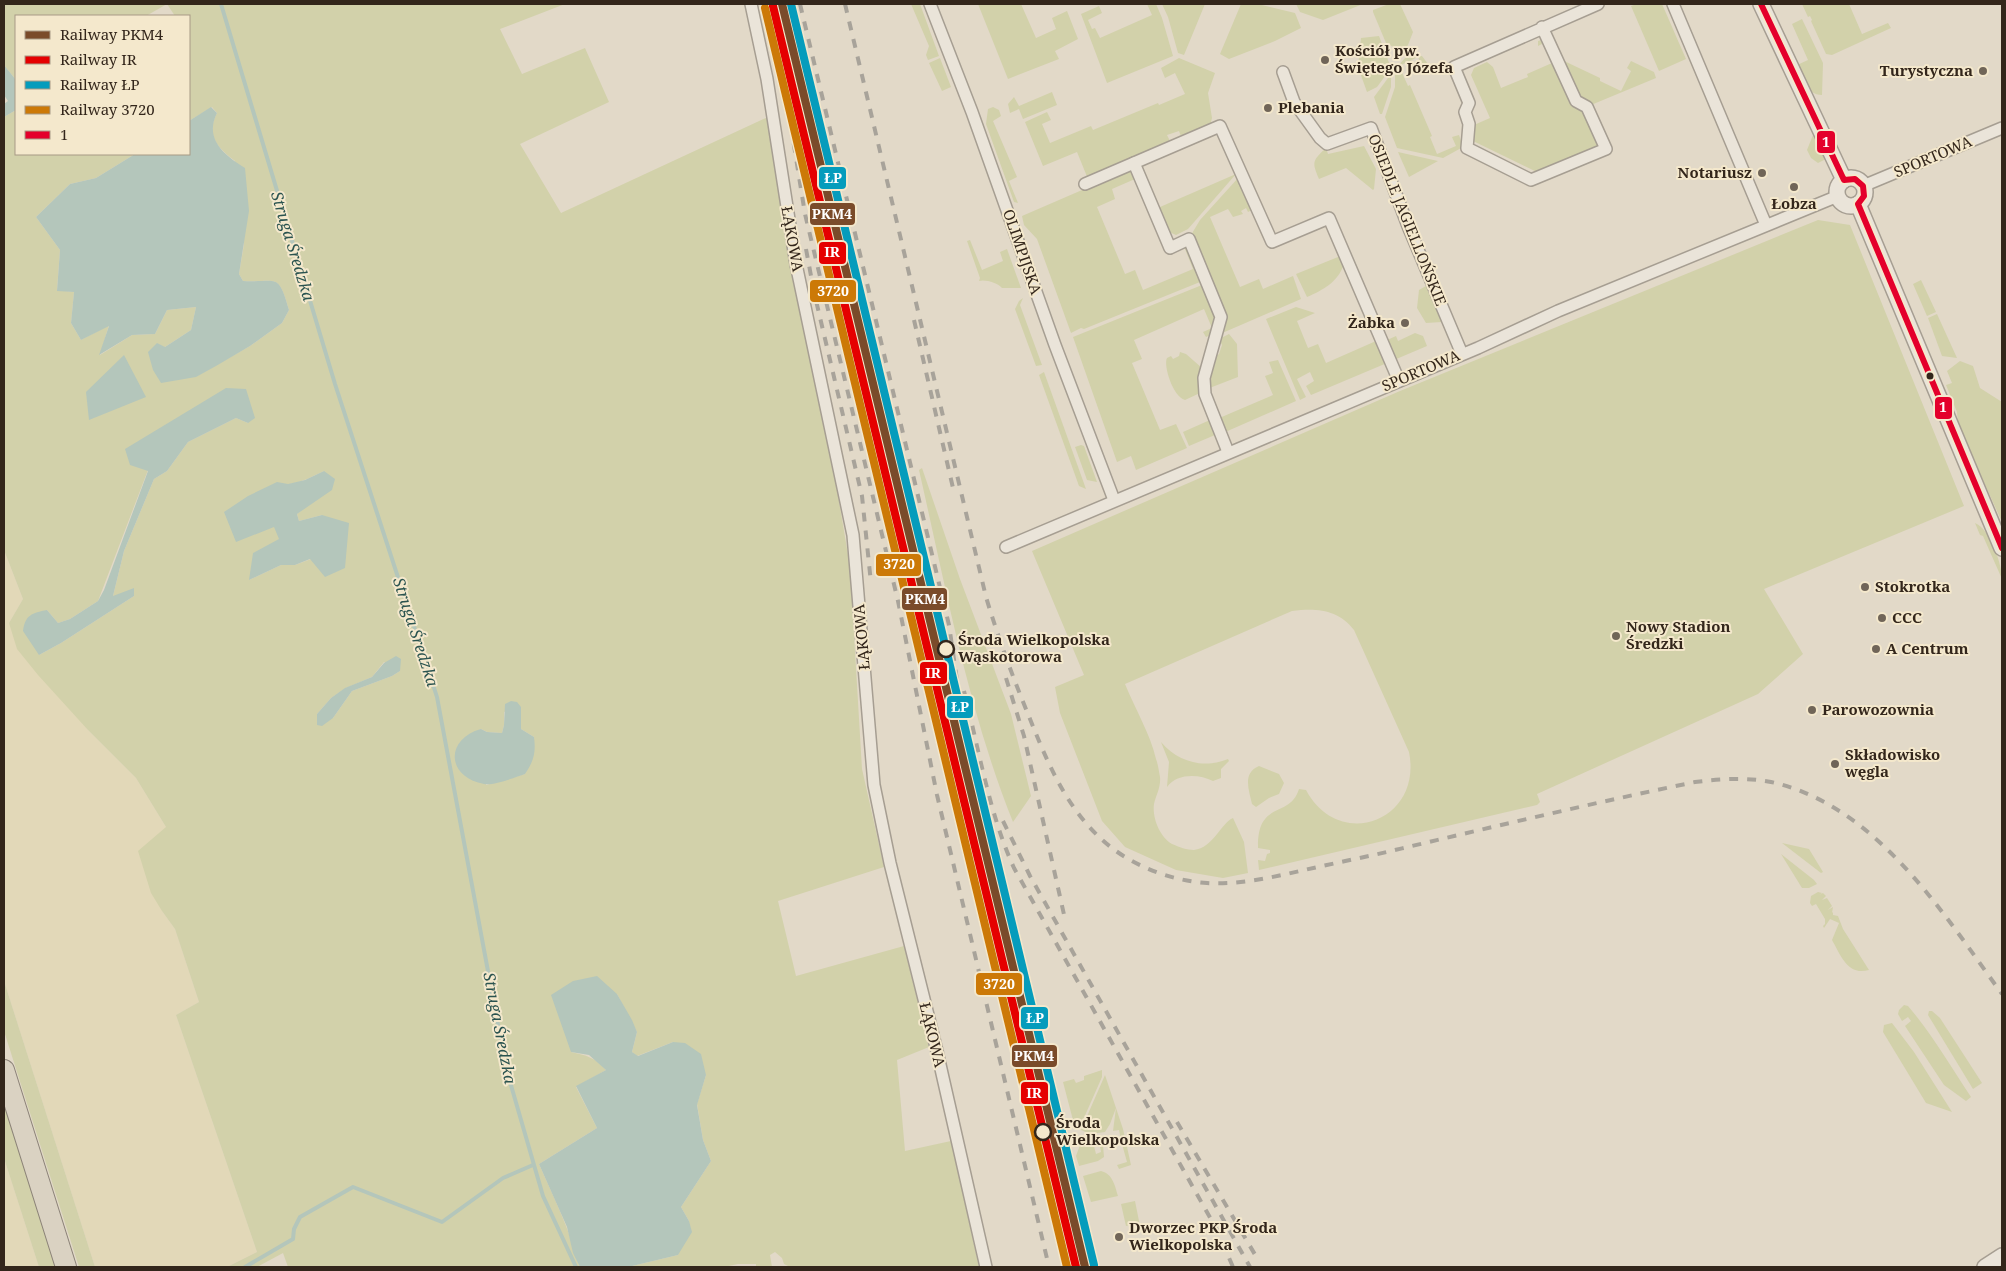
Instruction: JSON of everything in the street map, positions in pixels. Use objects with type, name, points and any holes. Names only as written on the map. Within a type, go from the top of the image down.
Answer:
[{"type":"highway","points":[[4,1070],[66,1267]]},
{"type":"street","name":"ŁĄKOWA","points":[[750,4],[767,78],[796,264],[853,534],[874,785],[890,863],[936,1047],[986,1267]]},
{"type":"street","name":"OLIMPIJSKA","points":[[930,4],[972,112],[1055,345],[1114,500]]},
{"type":"street","points":[[1542,27],[1576,101],[1587,107],[1606,149],[1531,180],[1467,148],[1469,124],[1465,112],[1468,103],[1454,67],[1542,27],[1598,4]]},
{"type":"street","points":[[1674,4],[1766,225]]},
{"type":"street","points":[[1761,4],[1844,180]]},
{"type":"street","name":"OSIEDLE JAGIELLOŃSKIE","points":[[1283,72],[1294,102],[1326,144],[1371,128],[1408,226],[1462,354]]},
{"type":"street","points":[[1085,184],[1220,126],[1272,242],[1329,218],[1399,381]]},
{"type":"street","name":"SPORTOWA","points":[[1863,186],[2002,128]]},
{"type":"street","points":[[1134,163],[1170,248],[1189,239],[1221,317],[1204,378],[1205,394],[1228,452]]},
{"type":"street","points":[[1855,179],[1863,186],[1864,196],[1858,204],[1846,205],[1841,202],[1838,196],[1838,187],[1844,180],[1855,179]]},
{"type":"street","name":"SPORTOWA","points":[[1006,547],[1399,381],[1558,311],[1838,196]]},
{"type":"street","points":[[1858,204],[2002,548]]},
{"type":"street","points":[[1985,1267],[2002,1256]]},
{"type":"shaded area","points":[[4,65],[15,79],[15,111],[4,117],[4,104],[8,101],[4,95]]},
{"type":"shaded area","points":[[211,107],[217,113],[213,131],[218,145],[230,158],[245,168],[249,211],[239,274],[243,281],[270,281],[279,284],[289,310],[282,323],[250,346],[216,366],[196,377],[161,383],[153,370],[148,352],[157,343],[165,347],[191,330],[196,307],[167,310],[155,334],[132,335],[99,355],[109,326],[81,340],[71,323],[74,292],[57,291],[60,250],[36,217],[70,184],[96,178],[133,155],[190,155],[190,120]]},
{"type":"shaded area","points":[[124,355],[146,397],[89,420],[86,392]]},
{"type":"shaded area","points":[[226,388],[246,389],[255,418],[248,423],[236,418],[188,442],[167,471],[154,479],[124,551],[113,596],[134,588],[134,596],[39,655],[23,631],[25,621],[30,616],[47,610],[58,623],[70,619],[98,601],[104,590],[148,471],[130,465],[125,449]]},
{"type":"shaded area","points":[[324,471],[335,479],[332,490],[297,514],[299,521],[322,515],[349,523],[345,568],[325,577],[310,559],[295,565],[281,565],[249,580],[253,553],[279,539],[274,527],[236,542],[224,512],[248,496],[277,482],[288,484],[305,480]]},
{"type":"shaded area","points":[[4,550],[23,599],[9,623],[88,730],[136,778],[166,827],[162,911],[175,929],[199,1002],[176,1015],[257,1252],[227,1267],[95,1267],[4,981]]},
{"type":"shaded area","points":[[396,656],[401,659],[400,671],[392,676],[352,691],[333,718],[322,726],[317,725],[317,714],[331,698],[345,688],[372,677],[384,663]]},
{"type":"shaded area","points":[[511,701],[517,702],[521,707],[521,729],[534,737],[534,756],[530,765],[525,774],[499,783],[484,784],[471,780],[462,774],[457,766],[455,758],[456,749],[469,734],[481,729],[487,732],[502,733],[505,704]]},
{"type":"shaded area","points":[[597,976],[617,994],[632,1020],[637,1032],[632,1052],[638,1056],[673,1042],[685,1043],[701,1054],[706,1075],[697,1105],[703,1140],[711,1161],[681,1207],[689,1221],[692,1232],[678,1255],[628,1267],[580,1267],[573,1253],[567,1227],[539,1164],[597,1128],[576,1086],[606,1070],[589,1055],[571,1052],[551,995],[573,981]]},
{"type":"shaded area","points":[[4,1158],[39,1267],[4,1267]]},
{"type":"green space","points":[[4,4],[167,4],[148,15],[15,15],[15,79],[4,65]]},
{"type":"green space","points":[[167,4],[565,4],[500,29],[522,74],[585,48],[609,102],[520,144],[561,213],[768,117],[816,391],[837,489],[850,567],[862,769],[884,867],[778,901],[796,976],[904,946],[929,1047],[897,1060],[905,1151],[951,1141],[979,1267],[790,1267],[784,1264],[782,1258],[775,1252],[770,1255],[772,1267],[756,1267],[756,1264],[738,1264],[724,1267],[628,1267],[678,1255],[689,1221],[681,1207],[711,1161],[703,1140],[697,1104],[706,1075],[673,1042],[637,1056],[632,1052],[637,1032],[617,994],[571,1052],[590,1058],[606,1070],[576,1087],[597,1128],[539,1164],[563,1218],[580,1267],[288,1267],[283,1253],[257,1267],[227,1267],[257,1252],[176,1015],[199,1002],[175,929],[151,893],[138,851],[166,827],[136,778],[88,730],[17,649],[9,623],[23,599],[4,550],[4,117],[15,111],[15,155],[133,155],[96,178],[70,184],[36,217],[60,250],[57,290],[74,292],[71,323],[81,340],[109,325],[100,355],[132,335],[155,334],[167,310],[196,307],[191,330],[165,347],[195,377],[250,346],[282,323],[289,310],[282,289],[278,284],[269,281],[243,281],[239,274],[244,244],[235,161],[215,141],[212,128],[217,113],[212,107],[190,120],[190,15],[174,15]],"holes":[[[245,389],[248,423],[236,418],[188,442],[167,471],[154,479],[124,551],[113,596],[134,596],[39,655],[47,610],[58,623],[70,619],[98,601],[148,470]],[[324,471],[313,501],[297,514],[299,521],[322,515],[311,559],[295,565],[281,565],[249,580],[280,540],[275,527],[267,488],[277,484],[299,482]],[[384,662],[400,671],[392,676],[352,691],[333,718],[317,714],[331,698],[346,688],[372,677]],[[521,708],[521,729],[534,737],[525,774],[486,785],[481,729],[487,732],[502,733],[504,712]]]},
{"type":"green space","points":[[911,4],[920,4],[939,56],[928,60],[926,55],[929,46]]},
{"type":"green space","points":[[978,4],[1021,4],[1036,38],[1056,29],[1052,18],[1067,11],[1078,39],[1055,51],[1059,59],[1008,79]]},
{"type":"green space","points":[[1147,4],[1156,4],[1173,56],[1107,83],[1081,14],[1099,6],[1102,13],[1088,20],[1092,29],[1095,28],[1100,38],[1152,15]]},
{"type":"green space","points":[[1162,4],[1205,4],[1184,55],[1178,53],[1168,17]]},
{"type":"green space","points":[[1241,4],[1258,4],[1295,13],[1301,28],[1275,41],[1229,59],[1220,54]]},
{"type":"green space","points":[[1296,4],[1363,4],[1323,20],[1300,12]]},
{"type":"green space","points":[[1389,4],[1400,4],[1413,32],[1408,45],[1402,52],[1386,43],[1373,12],[1373,10]]},
{"type":"green space","points":[[1637,4],[1662,4],[1686,59],[1659,71],[1631,6]]},
{"type":"green space","points":[[1802,4],[1849,4],[1862,34],[1888,23],[1891,28],[1832,55],[1826,54],[1812,20],[1810,16],[1808,17]]},
{"type":"green space","points":[[1802,19],[1823,63],[1822,95],[1809,89],[1797,65],[1808,60],[1792,24]]},
{"type":"green space","points":[[1379,36],[1391,68],[1377,87],[1367,92],[1358,67],[1361,38]]},
{"type":"green space","points":[[1544,39],[1584,109],[1601,147],[1541,174],[1471,140],[1474,125],[1490,118],[1471,75],[1474,68],[1487,62],[1493,67],[1501,88],[1528,77],[1527,74],[1552,63],[1544,43],[1538,46],[1538,41]]},
{"type":"green space","points":[[1422,56],[1428,64],[1426,69],[1423,69],[1418,57],[1399,66],[1408,86],[1410,85],[1432,136],[1430,137],[1437,154],[1456,146],[1452,137],[1459,135],[1463,147],[1443,158],[1397,148],[1385,117],[1395,87],[1395,69],[1406,57]]},
{"type":"green space","points":[[940,58],[951,87],[942,91],[929,63]]},
{"type":"green space","points":[[1179,58],[1215,73],[1208,93],[1212,118],[1210,126],[1182,139],[1179,131],[1167,135],[1171,143],[1088,179],[1077,152],[1043,166],[1025,122],[1047,112],[1051,120],[1042,124],[1050,143],[1091,126],[1093,130],[1158,103],[1159,105],[1185,94],[1175,73],[1165,78],[1161,68]]},
{"type":"green space","points":[[1562,60],[1600,78],[1600,81],[1621,91],[1631,71],[1627,68],[1631,61],[1654,72],[1656,78],[1591,105],[1579,100]]},
{"type":"green space","points":[[1391,74],[1391,87],[1382,114],[1380,114],[1374,97]]},
{"type":"green space","points":[[1052,92],[1057,105],[1023,119],[1019,109],[1010,113],[1008,104],[1014,97],[1019,106]]},
{"type":"green space","points":[[993,107],[999,110],[1001,116],[993,121],[1017,177],[1009,181],[1018,203],[1014,202],[986,124],[988,109]]},
{"type":"green space","points":[[1813,135],[1826,159],[1818,163],[1811,158],[1807,150]]},
{"type":"green space","points":[[1364,146],[1376,169],[1373,190],[1346,168],[1319,179],[1314,165],[1318,156],[1326,148],[1328,154]]},
{"type":"green space","points":[[1398,152],[1438,161],[1409,177]]},
{"type":"green space","points":[[1126,171],[1133,172],[1135,179],[1112,189],[1115,199],[1097,207],[1125,274],[1135,270],[1143,290],[1193,269],[1185,249],[1180,246],[1187,245],[1202,279],[1200,282],[1071,333],[1037,239],[1024,225],[1022,216]]},
{"type":"green space","points":[[1236,174],[1188,229],[1176,235],[1167,231],[1158,209],[1160,207]]},
{"type":"green space","points":[[1239,177],[1252,210],[1248,212],[1246,208],[1241,211],[1243,214],[1233,217],[1228,209],[1210,217],[1240,287],[1259,279],[1263,289],[1293,276],[1301,299],[1220,334],[1191,235],[1200,220]]},
{"type":"green space","points":[[1818,220],[1850,225],[1964,506],[1764,589],[1803,654],[1758,694],[1537,794],[1540,802],[1537,805],[1259,870],[1258,860],[1265,861],[1267,854],[1270,853],[1270,850],[1258,848],[1259,833],[1263,822],[1275,811],[1289,804],[1295,798],[1299,789],[1306,790],[1320,809],[1338,820],[1357,823],[1375,820],[1391,811],[1403,796],[1410,776],[1409,752],[1354,630],[1348,623],[1334,614],[1318,610],[1292,611],[1125,684],[1150,740],[1157,763],[1160,781],[1154,804],[1154,815],[1164,837],[1172,844],[1194,850],[1207,845],[1225,824],[1233,818],[1244,842],[1248,873],[1223,878],[1176,870],[1125,847],[1102,821],[1060,713],[1055,687],[1084,675],[1032,551],[1400,391]]},
{"type":"green space","points":[[970,240],[982,270],[1003,261],[1000,252],[1007,249],[1021,288],[1002,288],[991,282],[979,281],[980,278],[967,241]]},
{"type":"green space","points":[[1340,257],[1344,264],[1338,276],[1324,288],[1307,297],[1296,274]]},
{"type":"green space","points":[[1921,280],[1936,312],[1927,316],[1913,284]]},
{"type":"green space","points":[[1202,285],[1216,314],[1213,334],[1206,337],[1203,332],[1212,328],[1204,309],[1134,340],[1142,359],[1132,363],[1160,430],[1176,424],[1187,448],[1136,470],[1131,456],[1117,462],[1073,337]]},
{"type":"green space","points":[[1426,286],[1442,322],[1426,323],[1417,308],[1419,290]]},
{"type":"green space","points":[[1023,298],[1020,305],[1042,365],[1036,366],[1015,309]]},
{"type":"green space","points":[[1296,307],[1315,313],[1297,321],[1308,348],[1318,344],[1326,363],[1376,341],[1387,363],[1311,395],[1306,386],[1314,381],[1310,372],[1297,379],[1306,397],[1300,400],[1266,319]]},
{"type":"green space","points":[[1937,314],[1957,358],[1942,356],[1928,318]]},
{"type":"green space","points":[[1415,333],[1423,336],[1427,346],[1394,360],[1385,341],[1396,336],[1398,341]]},
{"type":"green space","points":[[1229,334],[1237,344],[1238,377],[1207,389],[1213,358],[1219,354],[1222,345],[1219,339]]},
{"type":"green space","points":[[1180,352],[1186,354],[1202,368],[1200,393],[1185,400],[1181,398],[1173,387],[1166,367],[1167,358],[1171,356],[1173,359],[1179,356]]},
{"type":"green space","points":[[1278,360],[1296,401],[1223,433],[1217,419],[1273,395],[1265,376],[1273,373],[1269,362]]},
{"type":"green space","points":[[1960,361],[1973,366],[1980,388],[2002,402],[2002,522],[1958,425],[1957,412],[1946,385],[1952,383],[1947,371]]},
{"type":"green space","points":[[1044,372],[1086,489],[1079,486],[1039,375]]},
{"type":"green space","points":[[1210,420],[1215,435],[1189,446],[1183,432]]},
{"type":"green space","points":[[1084,446],[1097,482],[1087,480],[1075,447]]},
{"type":"green space","points":[[922,468],[960,579],[1011,714],[1031,796],[1013,822],[983,736],[959,648],[919,470]]},
{"type":"green space","points":[[1975,523],[1986,532],[1990,539],[2000,565],[2002,579],[1983,536],[1980,535]]},
{"type":"green space","points":[[1161,742],[1175,754],[1192,762],[1209,763],[1228,759],[1229,761],[1221,769],[1221,778],[1213,781],[1195,776],[1182,777],[1171,782],[1167,787],[1169,762]]},
{"type":"green space","points":[[1259,766],[1279,774],[1284,783],[1279,794],[1256,807],[1252,804],[1248,782],[1250,773]]},
{"type":"green space","points":[[1782,843],[1809,849],[1823,872],[1821,873]]},
{"type":"green space","points":[[1781,854],[1817,884],[1809,888],[1802,888]]},
{"type":"green space","points":[[1818,892],[1822,893],[1819,895],[1823,893],[1826,896],[1822,900],[1827,898],[1832,906],[1828,910],[1833,907],[1833,915],[1838,916],[1843,929],[1869,970],[1856,970],[1850,967],[1842,958],[1832,940],[1839,923],[1830,919],[1824,928],[1825,919],[1816,904],[1812,906],[1810,903],[1811,896]]},
{"type":"green space","points":[[4,981],[95,1267],[79,1267],[4,1031]]},
{"type":"green space","points":[[1904,1005],[1908,1006],[1925,1028],[1971,1097],[1966,1101],[1944,1085],[1905,1026],[1911,1021],[1908,1017],[1902,1021],[1898,1014]]},
{"type":"green space","points":[[1929,1011],[1932,1011],[1940,1018],[1982,1083],[1973,1089],[1928,1015]]},
{"type":"green space","points":[[1892,1023],[1914,1052],[1952,1112],[1926,1103],[1883,1032],[1884,1025]]},
{"type":"green space","points":[[1102,1070],[1102,1077],[1079,1129],[1074,1124],[1063,1082],[1074,1079],[1076,1083],[1084,1080],[1084,1076]]},
{"type":"green space","points":[[1105,1075],[1116,1108],[1105,1132],[1090,1134],[1081,1130]]},
{"type":"green space","points":[[4,1102],[56,1267],[39,1267],[4,1158]]},
{"type":"green space","points":[[1116,1108],[1131,1165],[1119,1169],[1117,1165],[1127,1162],[1122,1144],[1113,1146],[1112,1142],[1121,1140],[1119,1130],[1113,1131]]},
{"type":"green space","points":[[1093,1142],[1096,1154],[1101,1152],[1100,1146],[1103,1145],[1104,1157],[1098,1161],[1079,1166],[1076,1156],[1080,1145]]},
{"type":"green space","points":[[1101,1171],[1111,1178],[1118,1196],[1091,1202],[1083,1176]]},
{"type":"green space","points":[[1135,1201],[1140,1226],[1138,1223],[1126,1226],[1121,1204]]},
{"type":"waterway","name":"Struga Średzka","points":[[221,4],[335,384],[437,697],[506,1068],[543,1196],[576,1267]]},
{"type":"waterway","points":[[245,1267],[293,1239],[294,1229],[300,1217],[353,1187],[442,1222],[503,1178],[533,1165]]},
{"type":"railway","points":[[800,4],[949,625],[961,708],[982,795]]},
{"type":"railway","points":[[845,4],[986,597],[1016,685],[1061,787],[1083,820],[1112,848],[1133,862],[1169,876],[1207,883],[1242,882],[1368,856],[1695,782],[1733,779],[1771,782],[1809,794],[1843,813],[1875,838],[1904,866],[1931,897],[2002,994]]},
{"type":"railway","points":[[788,108],[805,214],[898,601],[937,795],[1049,1267]]},
{"type":"railway","points":[[806,249],[814,292],[862,496],[871,583]]},
{"type":"railway","points":[[914,320],[953,488]]},
{"type":"railway","points":[[1006,678],[1024,736],[1065,919]]},
{"type":"railway","points":[[964,691],[991,803],[1014,868],[1217,1230],[1233,1267]]},
{"type":"railway","points":[[1003,821],[1030,876],[1250,1267]]},
{"type":"railway","points":[[1177,1122],[1257,1258]]},
{"type":"rail line","name":"PKM4","points":[[782,4],[1085,1267]]},
{"type":"rail line","name":"ŁP","points":[[791,4],[1094,1265]]},
{"type":"rail line","name":"IR","points":[[773,6],[1076,1267]]},
{"type":"rail line","name":"3720","points":[[765,8],[1067,1267]]},
{"type":"transit line","name":"1","points":[[1761,4],[1844,180],[1855,179],[1863,186],[1864,196],[1858,204],[2002,548]]},
{"type":"place","name":"Kościół pw. Świętego Józefa","points":[[1325,60]]},
{"type":"place","name":"Turystyczna","points":[[1983,71]]},
{"type":"place","name":"Plebania","points":[[1268,108]]},
{"type":"place","name":"Notariusz","points":[[1762,173]]},
{"type":"place","name":"Łobza","points":[[1794,187]]},
{"type":"place","name":"Żabka","points":[[1405,323]]},
{"type":"place","name":"Stokrotka","points":[[1865,587]]},
{"type":"place","name":"CCC","points":[[1882,618]]},
{"type":"place","name":"Nowy Stadion Średzki","points":[[1616,636]]},
{"type":"place","name":"Środa Wielkopolska Wąskotorowa","points":[[946,649]]},
{"type":"place","name":"A Centrum","points":[[1876,649]]},
{"type":"place","name":"Parowozownia","points":[[1812,710]]},
{"type":"place","name":"Składowisko węgla","points":[[1835,764]]},
{"type":"place","name":"Środa Wielkopolska","points":[[1043,1132]]},
{"type":"place","name":"Dworzec PKP Środa Wielkopolska","points":[[1119,1237]]}]
